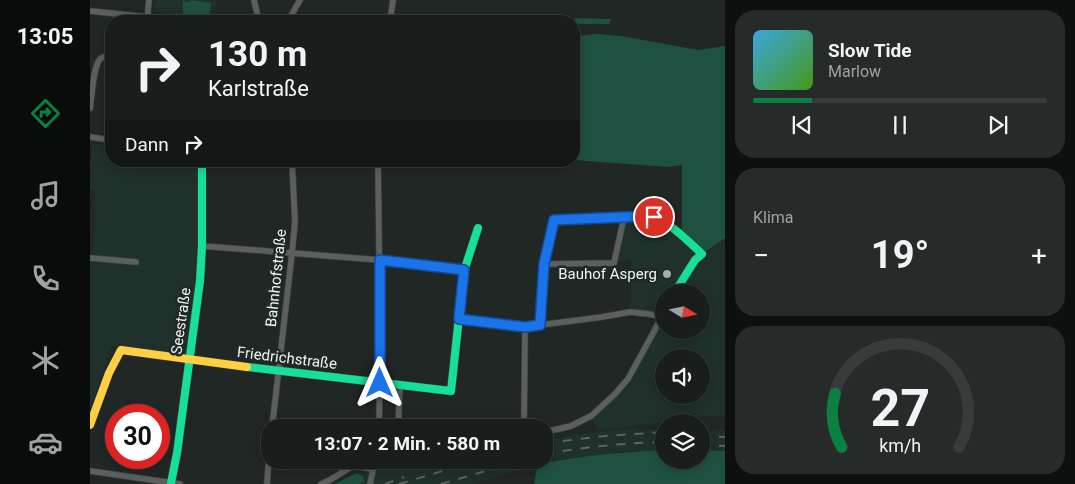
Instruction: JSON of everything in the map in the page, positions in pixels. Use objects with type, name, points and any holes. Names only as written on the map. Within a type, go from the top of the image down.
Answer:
[{"type":"street","points":[[147,15],[149,0]]},
{"type":"street","points":[[254,0],[258,15]]},
{"type":"street","points":[[291,15],[300,0]]},
{"type":"street","points":[[391,15],[393,0]]},
{"type":"street","points":[[90,11],[118,15]]},
{"type":"street","points":[[90,108],[94,76],[98,62],[105,56]]},
{"type":"street","points":[[90,137],[105,139]]},
{"type":"street","name":"Seestraße","points":[[176,483],[177,453],[200,281],[202,167]]},
{"type":"street","name":"Bahnhofstraße","points":[[273,419],[295,222],[292,167]]},
{"type":"street","points":[[378,167],[379,419]]},
{"type":"street","points":[[540,325],[544,264],[554,220],[649,216],[657,218],[682,236],[702,254],[694,260],[680,284]]},
{"type":"street","points":[[544,264],[614,263],[624,217]]},
{"type":"street","points":[[478,228],[464,270],[459,319],[525,327],[630,312],[655,314]]},
{"type":"street","points":[[202,246],[380,260],[464,270]]},
{"type":"street","points":[[90,258],[136,262]]},
{"type":"street","name":"Friedrichstraße","points":[[90,426],[109,374],[121,350],[451,391],[459,319]]},
{"type":"street","points":[[524,419],[525,327]]},
{"type":"street","points":[[553,430],[571,426],[591,416],[614,395],[628,379],[655,330]]},
{"type":"street","points":[[398,419],[400,385]]},
{"type":"street","points":[[267,484],[268,469]]},
{"type":"street","points":[[321,484],[331,480],[346,469]]},
{"type":"street","points":[[362,469],[373,472]]},
{"type":"street","points":[[370,484],[374,469]]},
{"type":"street","points":[[90,471],[176,483]]},
{"type":"shaded area","points":[[155,0],[216,1],[212,15],[171,15],[157,13],[154,9]]},
{"type":"shaded area","points":[[93,143],[105,145],[105,167],[198,167],[199,215],[197,274],[187,356],[112,346],[90,411],[90,261],[92,261],[95,190],[90,190]]},
{"type":"shaded area","points":[[649,216],[702,254],[725,238],[725,416],[710,416],[710,414],[655,414],[655,424],[597,430],[591,416],[628,379],[655,328],[655,339],[710,339],[710,284],[655,284],[655,316],[630,312],[631,260],[614,263],[624,217]]},
{"type":"shaded area","points":[[635,428],[638,430],[655,429],[655,450],[620,452],[553,461],[553,439]]},
{"type":"shaded area","points":[[710,430],[725,430],[725,451],[710,450]]},
{"type":"shaded area","points":[[386,469],[522,469],[474,484],[335,484],[354,473],[361,474]]},
{"type":"green space","points":[[190,0],[211,3],[209,15],[183,14],[183,1],[190,2]]},
{"type":"green space","points":[[580,18],[611,19],[609,24],[580,24]]},
{"type":"green space","points":[[597,34],[621,36],[698,50],[725,46],[725,238],[702,254],[682,235],[682,165],[668,167],[580,160],[580,35]]},
{"type":"green space","points":[[710,450],[725,451],[725,484],[534,484],[537,469],[553,469],[553,462],[655,451],[655,469],[710,469]]},
{"type":"green space","points":[[357,473],[363,476],[364,482],[359,484],[335,484]]},
{"type":"railway","points":[[553,442],[655,433]]},
{"type":"railway","points":[[710,436],[725,437]]},
{"type":"railway","points":[[553,453],[655,442]]},
{"type":"railway","points":[[710,445],[725,446]]},
{"type":"railway","points":[[399,484],[450,469]]},
{"type":"railway","points":[[441,484],[495,469]]},
{"type":"railway","points":[[385,484],[404,477]]},
{"type":"traffic: fast","points":[[171,483],[177,453],[200,281],[202,167]]},
{"type":"traffic: fast","points":[[540,325],[544,264],[554,220],[649,216],[664,222],[702,254],[695,260],[680,284]]},
{"type":"traffic: fast","points":[[247,367],[451,391],[464,271],[478,228]]},
{"type":"traffic: slow","points":[[90,425],[109,373],[121,350],[247,367]]},
{"type":"place","name":"Bauhof Asperg","points":[[667,274]]},
{"type":"route","points":[[380,383],[380,260],[464,270],[459,319],[525,327],[540,325],[544,264],[554,220],[654,217]]}]
